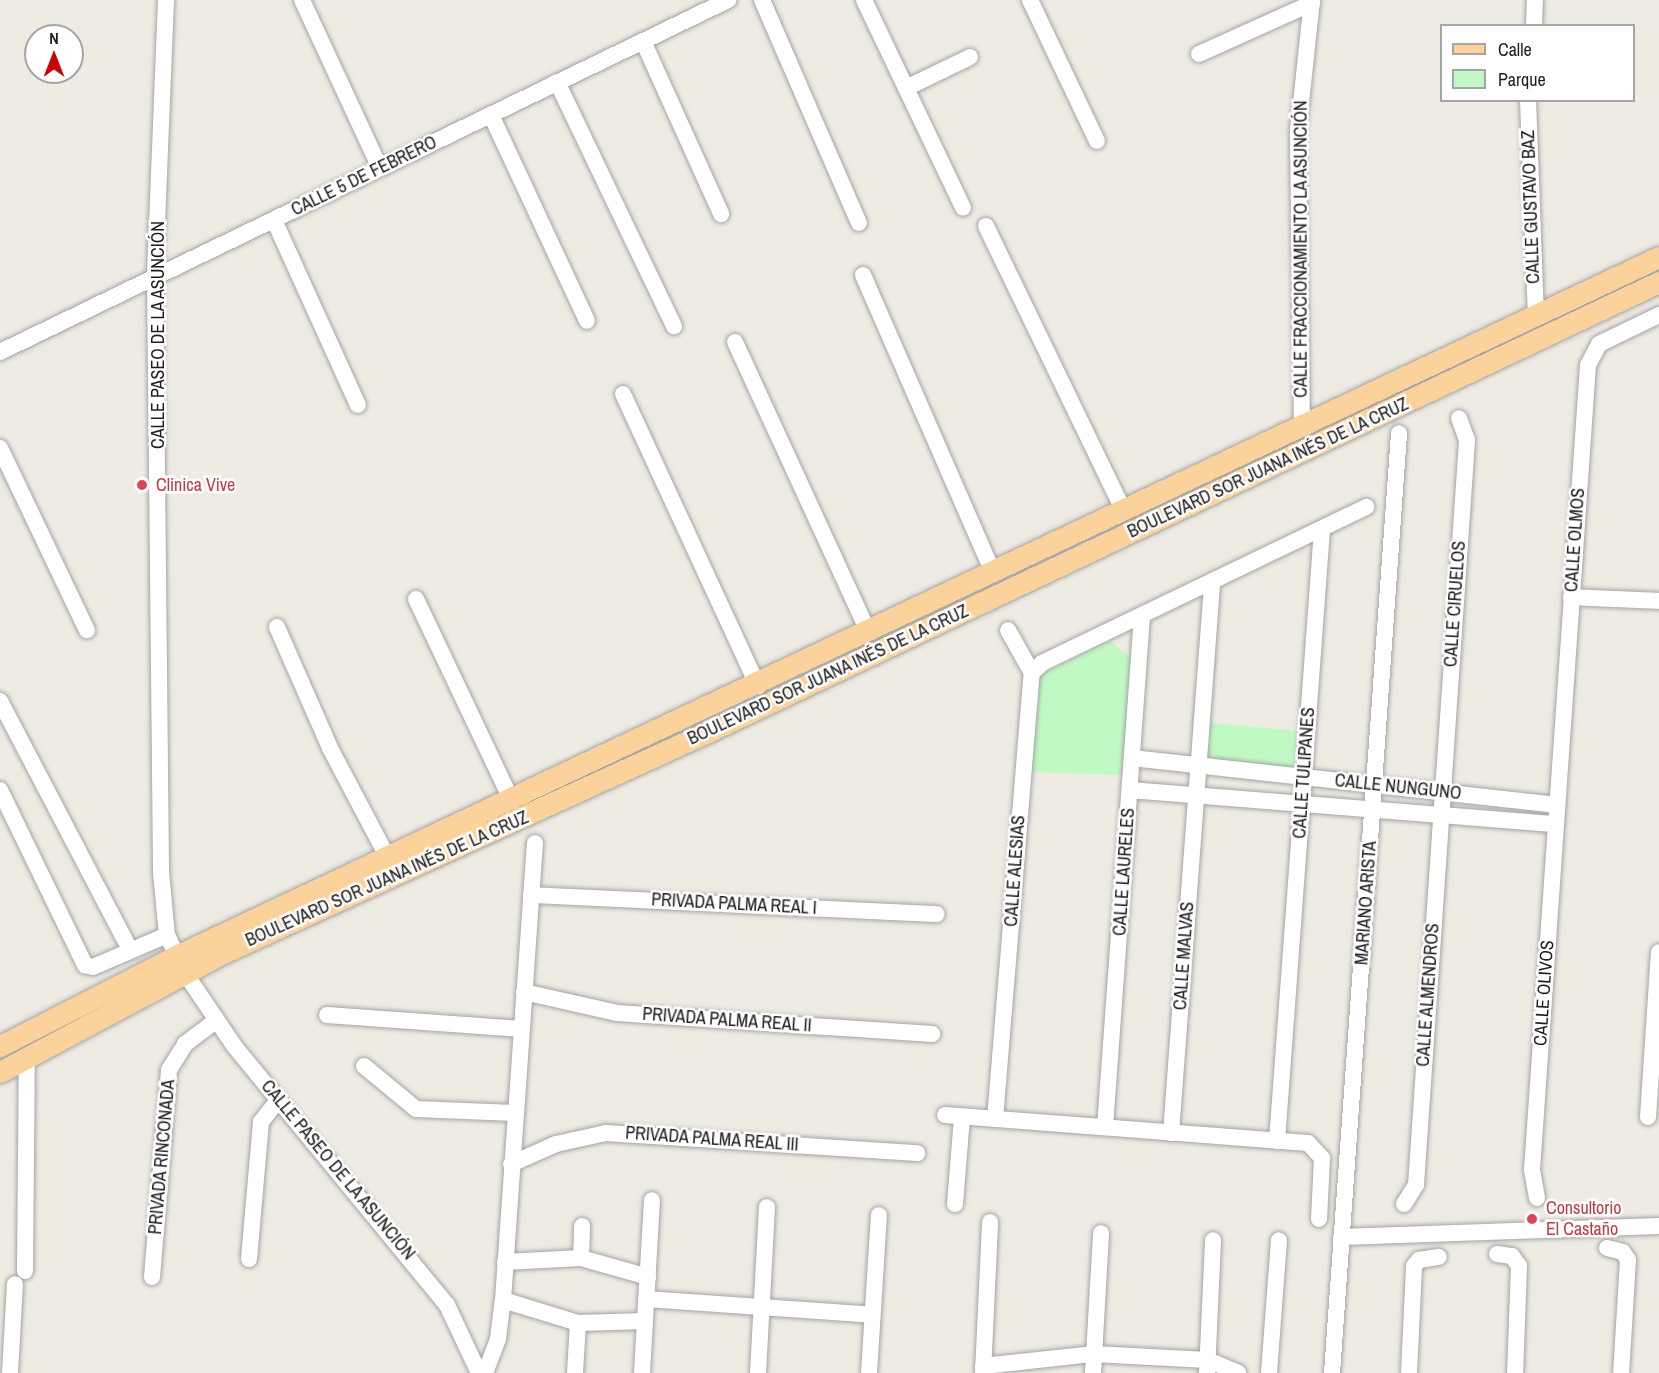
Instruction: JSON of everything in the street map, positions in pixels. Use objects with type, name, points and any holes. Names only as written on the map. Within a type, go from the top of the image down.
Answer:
[{"type":"main road","name":"BOULEVARD SOR JUANA INÉS DE LA CRUZ","points":[[0,1072],[27,1059],[180,965],[388,858],[758,686],[1659,257]]},
{"type":"main road","name":"BOULEVARD SOR JUANA INÉS DE LA CRUZ","points":[[0,1046],[702,735],[1659,282]]},
{"type":"street","name":"CALLE PASEO DE LA ASUNCIÓN","points":[[166,0],[155,275],[161,872],[167,935],[180,965],[215,1021],[278,1100],[424,1272],[447,1305],[479,1373]]},
{"type":"street","points":[[302,0],[380,168]]},
{"type":"street","name":"CALLE 5 DE FEBRERO","points":[[0,352],[155,275],[274,220],[728,0]]},
{"type":"street","points":[[762,0],[859,223]]},
{"type":"street","points":[[864,0],[963,208]]},
{"type":"street","points":[[1030,0],[1097,141]]},
{"type":"street","points":[[1534,24],[1535,0]]},
{"type":"street","points":[[1199,54],[1312,1]]},
{"type":"street","name":"CALLE FRACCIONAMIENTO LA ASUNCIÓN","points":[[1302,428],[1298,131],[1312,1]]},
{"type":"street","points":[[643,41],[721,214]]},
{"type":"street","points":[[906,88],[970,57]]},
{"type":"street","points":[[557,82],[674,326]]},
{"type":"street","name":"CALLE GUSTAVO BAZ","points":[[1528,102],[1536,314]]},
{"type":"street","points":[[491,115],[587,321]]},
{"type":"street","points":[[274,220],[358,405]]},
{"type":"street","points":[[986,226],[1124,512]]},
{"type":"street","points":[[863,275],[993,573]]},
{"type":"street","name":"CALLE OLMOS","points":[[1557,805],[1588,365],[1599,344],[1659,315]]},
{"type":"street","points":[[735,342],[869,633]]},
{"type":"street","points":[[623,394],[758,686]]},
{"type":"street","name":"CALLE CIRUELOS","points":[[1441,792],[1467,440],[1459,418]]},
{"type":"street","name":"MARIANO ARISTA","points":[[1332,1373],[1399,433]]},
{"type":"street","points":[[0,448],[87,630]]},
{"type":"street","points":[[1008,630],[1032,673],[1042,663],[1212,585],[1366,507]]},
{"type":"street","name":"CALLE TULIPANES","points":[[1277,1141],[1322,529]]},
{"type":"street","points":[[1197,780],[1212,585]]},
{"type":"street","points":[[1571,597],[1659,601]]},
{"type":"street","points":[[416,599],[512,801]]},
{"type":"street","name":"CALLE LAURELES","points":[[1104,1127],[1142,616]]},
{"type":"street","points":[[277,627],[330,748],[388,858]]},
{"type":"street","name":"CALLE ALESIAS","points":[[995,1119],[1032,673]]},
{"type":"street","points":[[0,701],[130,950]]},
{"type":"street","name":"CALLE NUNGUNO","points":[[1132,758],[1197,780],[1302,802],[1556,824]]},
{"type":"street","name":"CALLE NUNGUNO","points":[[1130,790],[1197,780],[1304,777],[1557,805]]},
{"type":"street","name":"CALLE MALVAS","points":[[1171,1133],[1197,780]]},
{"type":"street","points":[[0,790],[85,965],[93,966],[167,935]]},
{"type":"street","name":"CALLE ALMENDROS","points":[[1408,1201],[1416,1185],[1441,792]]},
{"type":"street","name":"CALLE OLIVOS","points":[[1537,1198],[1533,1180],[1557,805]]},
{"type":"street","points":[[485,1373],[498,1339],[503,1300],[535,843]]},
{"type":"street","name":"PRIVADA PALMA REAL I","points":[[531,895],[938,914]]},
{"type":"street","points":[[1648,1117],[1659,952]]},
{"type":"street","name":"PRIVADA PALMA REAL II","points":[[524,992],[617,1013],[932,1034]]},
{"type":"street","points":[[327,1015],[521,1029]]},
{"type":"street","name":"PRIVADA RINCONADA","points":[[152,1277],[169,1070],[184,1044],[215,1021]]},
{"type":"street","points":[[25,1271],[27,1059]]},
{"type":"street","points":[[364,1066],[404,1103],[416,1108],[515,1113]]},
{"type":"street","points":[[249,1259],[261,1122],[278,1100]]},
{"type":"street","points":[[955,1204],[953,1116],[1308,1143],[1321,1152],[1319,1220]]},
{"type":"street","name":"PRIVADA PALMA REAL III","points":[[511,1164],[556,1144],[606,1133],[917,1153]]},
{"type":"street","points":[[642,1373],[652,1200]]},
{"type":"street","points":[[758,1373],[767,1207]]},
{"type":"street","points":[[868,1373],[879,1215]]},
{"type":"street","points":[[990,1222],[983,1370],[1094,1354],[1207,1366],[1238,1373]]},
{"type":"street","points":[[581,1258],[582,1226]]},
{"type":"street","points":[[1341,1237],[1659,1226]]},
{"type":"street","points":[[1093,1373],[1101,1233]]},
{"type":"street","points":[[1207,1366],[1213,1240]]},
{"type":"street","points":[[1269,1373],[1279,1240]]},
{"type":"street","points":[[1607,1248],[1623,1252],[1628,1260],[1621,1373]]},
{"type":"street","points":[[1497,1254],[1512,1256],[1519,1266],[1515,1373]]},
{"type":"street","points":[[1409,1373],[1414,1266],[1419,1260],[1439,1257]]},
{"type":"street","points":[[505,1262],[581,1258],[648,1277]]},
{"type":"street","points":[[10,1373],[15,1284]]},
{"type":"street","points":[[646,1299],[872,1315]]},
{"type":"street","points":[[503,1300],[578,1323],[645,1321]]},
{"type":"street","points":[[575,1373],[578,1323]]},
{"type":"green space","points":[[1110,641],[1131,658],[1122,775],[1027,772],[1034,678]]},
{"type":"green space","points":[[1210,723],[1304,731],[1300,771],[1207,763]]},
{"type":"place","name":"Clinica Vive","points":[[142,485]]},
{"type":"place","name":"Consultorio El Castaño","points":[[1532,1219]]}]
